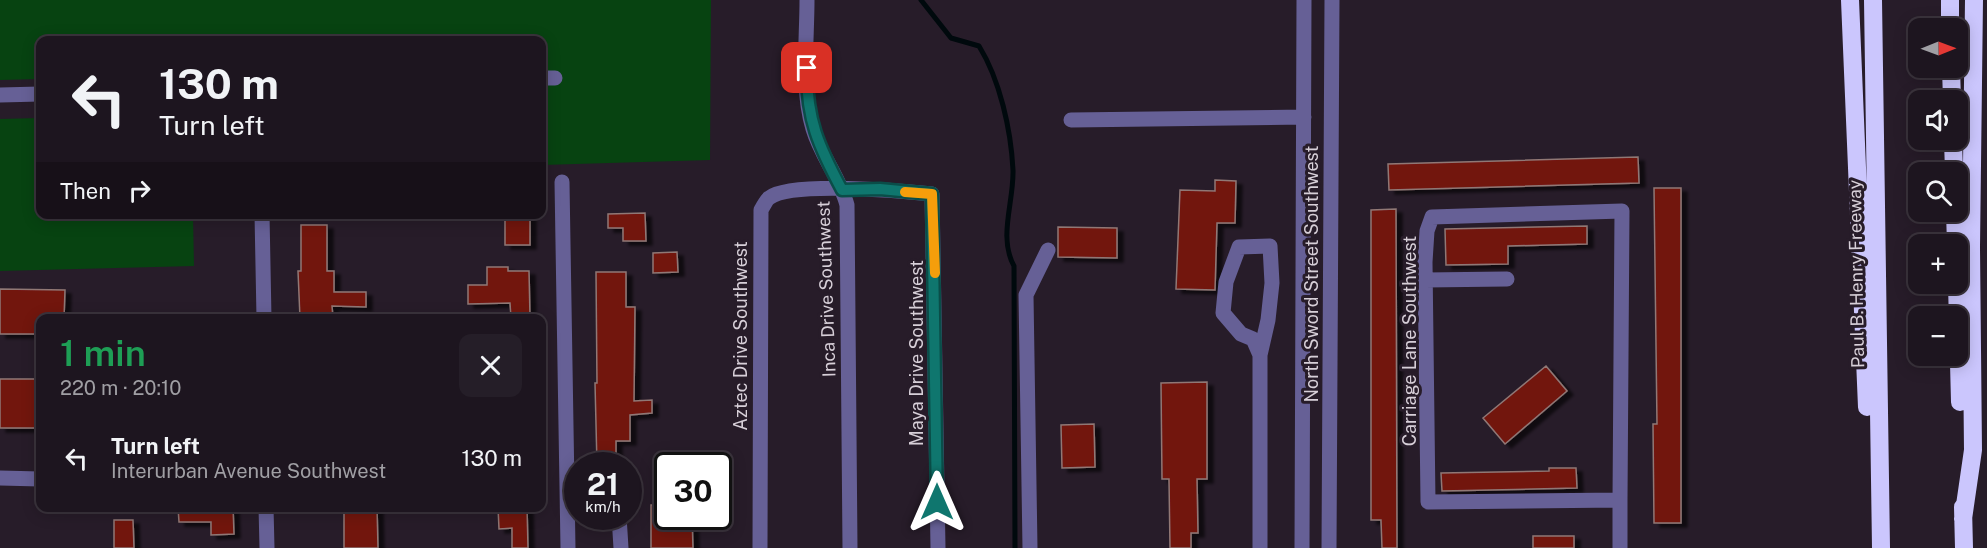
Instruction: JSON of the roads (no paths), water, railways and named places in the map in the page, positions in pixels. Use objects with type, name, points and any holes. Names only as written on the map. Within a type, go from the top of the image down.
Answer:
[{"type":"highway","points":[[1850,0],[1866,404],[1879,449]]},
{"type":"highway","name":"Paul B. Henry Freeway","points":[[1873,0],[1881,548]]},
{"type":"highway","points":[[1950,0],[1950,18]]},
{"type":"highway","points":[[1963,519],[1973,450],[1974,0]]},
{"type":"highway","points":[[1957,294],[1964,548]]},
{"type":"street","name":"Inca Drive Southwest","points":[[807,0],[808,110],[819,146],[842,190],[846,205],[850,548]]},
{"type":"street","name":"North Sword Street Southwest","points":[[1302,548],[1305,0]]},
{"type":"street","name":"North Sword Street Southwest","points":[[1329,548],[1332,0]]},
{"type":"street","points":[[0,95],[36,94]]},
{"type":"street","points":[[1071,120],[1304,117]]},
{"type":"street","points":[[562,182],[570,452]]},
{"type":"street","name":"Maya Drive Southwest","points":[[842,190],[880,189],[932,194],[938,548]]},
{"type":"street","name":"Aztec Drive Southwest","points":[[760,548],[759,247],[761,210],[769,198],[786,192],[842,190]]},
{"type":"street","name":"Carriage Lane Southwest","points":[[1620,500],[1428,502],[1425,280],[1427,231],[1432,217],[1622,210],[1620,548]]},
{"type":"street","points":[[262,219],[264,314]]},
{"type":"street","points":[[1260,355],[1253,339],[1241,334],[1222,314],[1226,282],[1239,247],[1270,246],[1272,283],[1268,320],[1260,355],[1260,548]]},
{"type":"street","points":[[1030,548],[1026,295],[1048,250]]},
{"type":"street","points":[[1425,280],[1507,279]]},
{"type":"street","points":[[0,478],[36,479]]},
{"type":"street","points":[[266,512],[267,548]]},
{"type":"street","points":[[568,548],[570,530]]},
{"type":"street","points":[[620,530],[621,548]]},
{"type":"waterway","points":[[921,0],[951,38],[979,46],[993,74],[1010,139],[1013,182],[1007,243],[1014,266],[1015,548]]}]
